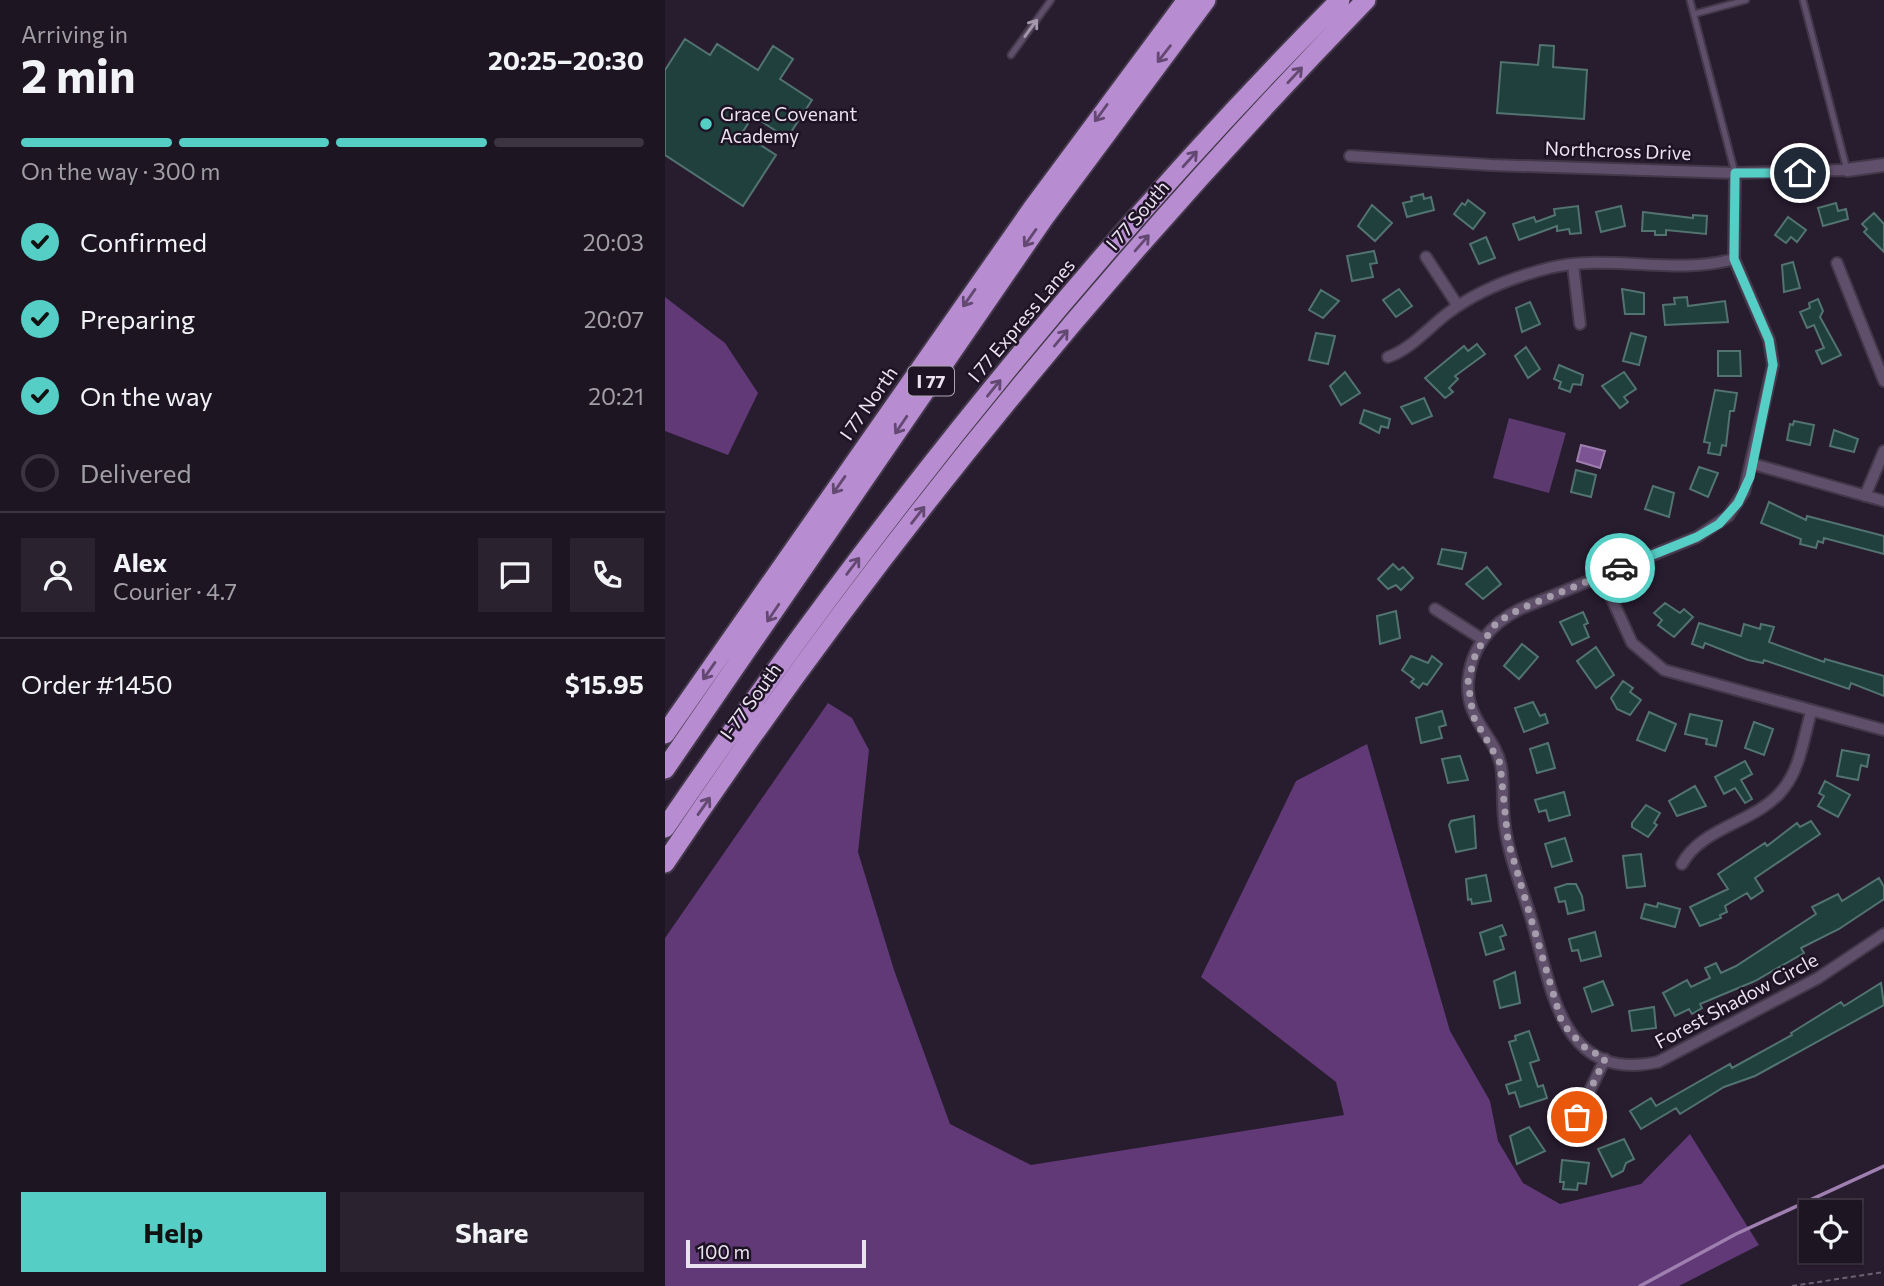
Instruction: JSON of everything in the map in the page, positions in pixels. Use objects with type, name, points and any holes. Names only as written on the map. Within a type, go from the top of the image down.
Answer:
[{"type":"highway","name":"I 77 North","points":[[665,734],[1031,209],[1187,0]]},
{"type":"highway","name":"I 77 Express Lanes","points":[[665,769],[1044,218],[1206,0]]},
{"type":"highway","name":"I 77 Express Lanes","points":[[665,828],[754,700],[883,527],[1033,340],[1199,149],[1341,0]]},
{"type":"highway","name":"I 77 South","points":[[876,569],[1105,285],[1214,162],[1366,0]]},
{"type":"highway","points":[[754,700],[876,569]]},
{"type":"highway","name":"I-77 South","points":[[665,863],[763,722],[876,569]]},
{"type":"street","name":"Northcross Drive","points":[[1350,156],[1491,165],[1735,173],[1847,170],[1884,165]]},
{"type":"street","name":"Forest Shadow Circle","points":[[1735,173],[1734,259],[1769,340],[1773,365],[1753,464],[1744,492],[1719,524],[1697,537],[1506,616],[1482,639],[1471,666],[1471,706],[1500,763],[1508,841],[1551,992],[1562,1023],[1572,1036],[1594,1055],[1630,1065],[1658,1062],[1818,978],[1884,934]]},
{"type":"street","points":[[1426,257],[1458,306]]},
{"type":"street","points":[[1388,357],[1403,350],[1458,306],[1510,280],[1573,265],[1686,268],[1734,259]]},
{"type":"street","points":[[1837,263],[1884,381]]},
{"type":"street","points":[[1573,265],[1580,324]]},
{"type":"street","points":[[1865,496],[1884,452]]},
{"type":"street","points":[[1753,464],[1884,501]]},
{"type":"street","points":[[1601,575],[1632,643],[1651,662],[1680,675],[1884,730]]},
{"type":"street","points":[[1434,609],[1482,639]]},
{"type":"street","points":[[1682,864],[1698,844],[1763,808],[1785,787],[1796,766],[1811,712]]},
{"type":"street","points":[[1577,1117],[1605,1059]]},
{"type":"lane","points":[[1011,55],[1051,0]]},
{"type":"lane","points":[[1690,0],[1735,173]]},
{"type":"lane","points":[[1694,14],[1746,0]]},
{"type":"lane","points":[[1803,0],[1847,170]]},
{"type":"path","points":[[1792,1286],[1884,1272]]},
{"type":"shaded area","points":[[665,297],[725,343],[758,393],[728,455],[665,431]]},
{"type":"shaded area","points":[[1509,418],[1566,433],[1549,493],[1493,478]]},
{"type":"shaded area","points":[[1581,445],[1605,451],[1600,468],[1577,461]]},
{"type":"shaded area","points":[[828,703],[852,718],[869,750],[858,852],[894,970],[950,1124],[1031,1165],[1344,1115],[1336,1082],[1201,977],[1296,781],[1367,744],[1450,1031],[1490,1101],[1498,1141],[1523,1183],[1560,1204],[1641,1184],[1690,1134],[1759,1245],[1679,1286],[665,1286],[665,938]]},
{"type":"building","name":"Grace Covenant Academy","points":[[685,39],[710,55],[717,44],[758,70],[773,46],[793,59],[780,79],[812,100],[787,138],[753,116],[742,133],[776,155],[743,206],[665,155],[665,70]]},
{"type":"building","points":[[1540,45],[1554,46],[1553,67],[1587,70],[1584,119],[1497,113],[1501,62],[1538,65]]},
{"type":"building","points":[[1423,194],[1424,199],[1431,197],[1434,210],[1407,217],[1403,203],[1412,201],[1411,197]]},
{"type":"building","points":[[1468,200],[1485,213],[1473,229],[1454,214],[1462,203],[1465,205]]},
{"type":"building","points":[[1836,203],[1838,211],[1846,209],[1848,219],[1823,226],[1818,208]]},
{"type":"building","points":[[1372,205],[1392,223],[1375,241],[1358,226]]},
{"type":"building","points":[[1578,206],[1581,233],[1570,234],[1569,229],[1557,231],[1557,226],[1519,240],[1513,224],[1534,217],[1536,222],[1555,215],[1554,209]]},
{"type":"building","points":[[1621,206],[1625,226],[1601,232],[1596,212]]},
{"type":"building","points":[[1643,212],[1693,218],[1693,215],[1707,216],[1706,234],[1666,230],[1666,235],[1655,235],[1655,231],[1642,231]]},
{"type":"building","points":[[1874,213],[1884,224],[1884,252],[1864,232],[1867,229],[1862,224]]},
{"type":"building","points":[[1788,217],[1806,230],[1797,242],[1791,237],[1786,243],[1775,235]]},
{"type":"building","points":[[1486,237],[1495,258],[1479,264],[1470,244]]},
{"type":"building","points":[[1374,251],[1377,263],[1370,264],[1373,277],[1352,281],[1347,256]]},
{"type":"building","points":[[1793,262],[1800,288],[1784,292],[1782,265]]},
{"type":"building","points":[[1399,289],[1412,306],[1396,317],[1383,300]]},
{"type":"building","points":[[1622,289],[1644,293],[1644,314],[1625,314]]},
{"type":"building","points":[[1321,290],[1339,301],[1323,318],[1309,310]]},
{"type":"building","points":[[1687,297],[1688,306],[1725,301],[1728,322],[1665,325],[1663,305],[1675,304],[1674,298]]},
{"type":"building","points":[[1818,299],[1823,311],[1820,317],[1841,355],[1822,364],[1816,351],[1824,348],[1814,325],[1807,328],[1800,312],[1810,308],[1809,303]]},
{"type":"building","points":[[1530,302],[1540,324],[1522,332],[1516,308]]},
{"type":"building","points":[[1316,333],[1335,336],[1328,364],[1309,360]]},
{"type":"building","points":[[1631,333],[1646,337],[1639,365],[1623,361]]},
{"type":"building","points":[[1477,344],[1485,354],[1455,376],[1458,379],[1449,388],[1453,392],[1445,398],[1425,378],[1464,346],[1468,351]]},
{"type":"building","points":[[1526,347],[1540,369],[1528,378],[1515,356]]},
{"type":"building","points":[[1718,351],[1740,351],[1741,376],[1718,376]]},
{"type":"building","points":[[1559,365],[1583,375],[1581,385],[1573,384],[1570,392],[1559,388],[1561,382],[1554,379]]},
{"type":"building","points":[[1345,372],[1360,393],[1341,405],[1330,386]]},
{"type":"building","points":[[1624,372],[1636,389],[1624,397],[1628,402],[1620,408],[1602,386]]},
{"type":"building","points":[[1715,390],[1737,393],[1734,411],[1730,411],[1726,446],[1722,445],[1720,455],[1708,453],[1710,443],[1704,442]]},
{"type":"building","points":[[1424,398],[1432,416],[1412,424],[1401,407]]},
{"type":"building","points":[[1364,410],[1390,419],[1388,428],[1381,426],[1379,433],[1360,423]]},
{"type":"building","points":[[1794,421],[1814,425],[1810,445],[1787,440],[1790,424],[1793,425]]},
{"type":"building","points":[[1834,430],[1858,439],[1854,452],[1830,446]]},
{"type":"building","points":[[1699,467],[1718,473],[1708,497],[1690,489]]},
{"type":"building","points":[[1576,470],[1596,475],[1591,497],[1571,492]]},
{"type":"building","points":[[1653,486],[1674,493],[1669,517],[1645,509]]},
{"type":"building","points":[[1769,502],[1806,520],[1807,516],[1884,536],[1884,554],[1824,538],[1823,543],[1818,541],[1816,548],[1800,544],[1801,539],[1761,523]]},
{"type":"building","points":[[1442,549],[1466,553],[1462,569],[1438,564]]},
{"type":"building","points":[[1393,564],[1399,570],[1403,567],[1413,578],[1401,590],[1396,585],[1388,589],[1378,579]]},
{"type":"building","points":[[1487,567],[1501,584],[1483,599],[1466,584]]},
{"type":"building","points":[[1665,603],[1680,613],[1684,609],[1693,617],[1674,637],[1658,625],[1662,620],[1654,613]]},
{"type":"building","points":[[1396,611],[1400,638],[1380,644],[1377,616]]},
{"type":"building","points":[[1583,612],[1588,623],[1584,625],[1589,637],[1572,645],[1560,622]]},
{"type":"building","points":[[1699,623],[1741,636],[1744,624],[1760,629],[1761,624],[1774,627],[1769,642],[1824,662],[1825,659],[1884,676],[1884,696],[1851,683],[1849,689],[1764,660],[1763,663],[1748,660],[1705,643],[1703,648],[1692,644]]},
{"type":"building","points":[[1522,644],[1538,657],[1519,679],[1504,666]]},
{"type":"building","points":[[1596,647],[1614,675],[1596,688],[1577,661]]},
{"type":"building","points":[[1411,656],[1428,663],[1432,656],[1442,664],[1427,685],[1423,683],[1419,688],[1411,682],[1414,679],[1402,670]]},
{"type":"building","points":[[1623,681],[1633,688],[1630,692],[1641,700],[1630,715],[1617,709],[1611,698]]},
{"type":"building","points":[[1533,702],[1540,716],[1545,714],[1548,723],[1524,732],[1515,708]]},
{"type":"building","points":[[1442,711],[1446,725],[1439,727],[1442,738],[1421,743],[1416,718]]},
{"type":"building","points":[[1649,712],[1676,724],[1665,751],[1637,740]]},
{"type":"building","points":[[1690,714],[1722,721],[1716,746],[1706,744],[1707,739],[1685,734]]},
{"type":"building","points":[[1754,722],[1773,729],[1764,755],[1745,748]]},
{"type":"building","points":[[1548,743],[1555,768],[1537,773],[1530,749]]},
{"type":"building","points":[[1842,750],[1869,755],[1867,767],[1861,765],[1858,780],[1837,776]]},
{"type":"building","points":[[1460,756],[1468,780],[1448,783],[1442,759]]},
{"type":"building","points":[[1745,761],[1752,774],[1741,780],[1752,799],[1745,803],[1735,788],[1724,794],[1715,777]]},
{"type":"building","points":[[1825,781],[1850,795],[1838,817],[1818,806],[1824,796],[1819,793]]},
{"type":"building","points":[[1695,786],[1706,806],[1677,816],[1669,801]]},
{"type":"building","points":[[1564,792],[1570,815],[1549,821],[1546,810],[1539,812],[1535,800]]},
{"type":"building","points":[[1646,805],[1660,813],[1654,823],[1657,825],[1648,837],[1632,827],[1632,823]]},
{"type":"building","points":[[1474,816],[1476,848],[1456,852],[1449,825],[1451,821]]},
{"type":"building","points":[[1811,821],[1820,834],[1755,878],[1763,891],[1751,899],[1747,893],[1725,906],[1727,912],[1720,915],[1721,918],[1700,926],[1690,907],[1728,889],[1718,874],[1765,843],[1767,846],[1797,823],[1800,827]]},
{"type":"building","points":[[1565,838],[1572,861],[1552,867],[1545,844]]},
{"type":"building","points":[[1641,854],[1645,886],[1627,888],[1623,856]]},
{"type":"building","points":[[1486,875],[1491,901],[1472,904],[1471,899],[1468,900],[1466,879]]},
{"type":"building","points":[[1879,878],[1884,887],[1884,899],[1839,929],[1801,948],[1804,953],[1755,981],[1700,1004],[1702,1008],[1692,1014],[1689,1009],[1675,1016],[1663,993],[1687,980],[1691,987],[1710,978],[1705,968],[1716,963],[1721,973],[1736,966],[1816,914],[1812,907],[1838,894],[1842,901]]},
{"type":"building","points":[[1576,884],[1582,896],[1584,910],[1568,914],[1565,901],[1559,902],[1555,888]]},
{"type":"building","points":[[1658,903],[1680,909],[1675,927],[1641,918],[1645,904],[1657,907]]},
{"type":"building","points":[[1502,925],[1506,935],[1500,937],[1504,949],[1486,955],[1480,933]]},
{"type":"building","points":[[1595,932],[1601,956],[1581,961],[1578,950],[1572,951],[1569,939]]},
{"type":"building","points":[[1515,972],[1520,1003],[1500,1008],[1494,981]]},
{"type":"building","points":[[1603,981],[1613,1005],[1592,1012],[1584,988]]},
{"type":"building","points":[[1881,983],[1884,1005],[1755,1076],[1724,1087],[1680,1114],[1676,1108],[1641,1129],[1630,1111],[1651,1098],[1656,1106],[1730,1064],[1732,1068],[1792,1035],[1791,1033],[1841,1002],[1844,1006]]},
{"type":"building","points":[[1654,1007],[1656,1028],[1632,1031],[1629,1011]]},
{"type":"building","points":[[1529,1031],[1539,1060],[1530,1063],[1538,1087],[1543,1085],[1547,1098],[1520,1107],[1515,1092],[1509,1094],[1506,1085],[1521,1080],[1509,1042],[1516,1040],[1515,1036]]},
{"type":"building","points":[[1529,1127],[1545,1151],[1517,1164],[1510,1136]]},
{"type":"building","points":[[1624,1139],[1634,1159],[1626,1163],[1623,1171],[1612,1177],[1598,1149]]},
{"type":"building","points":[[1562,1160],[1589,1163],[1586,1184],[1578,1183],[1577,1190],[1563,1189],[1564,1182],[1560,1182]]},
{"type":"waterway","points":[[1640,1286],[1736,1234],[1884,1166]]},
{"type":"way so far","points":[[1577,1117],[1605,1059],[1594,1055],[1583,1046],[1562,1023],[1508,841],[1500,763],[1473,716],[1468,682],[1471,666],[1482,639],[1497,622],[1520,609],[1620,568]]},
{"type":"place","name":"Grace Covenant Academy","points":[[706,124]]},
{"type":"route","points":[[1620,568],[1697,537],[1719,524],[1728,516],[1744,492],[1750,477],[1773,365],[1769,340],[1734,259],[1735,173],[1800,173]]}]
